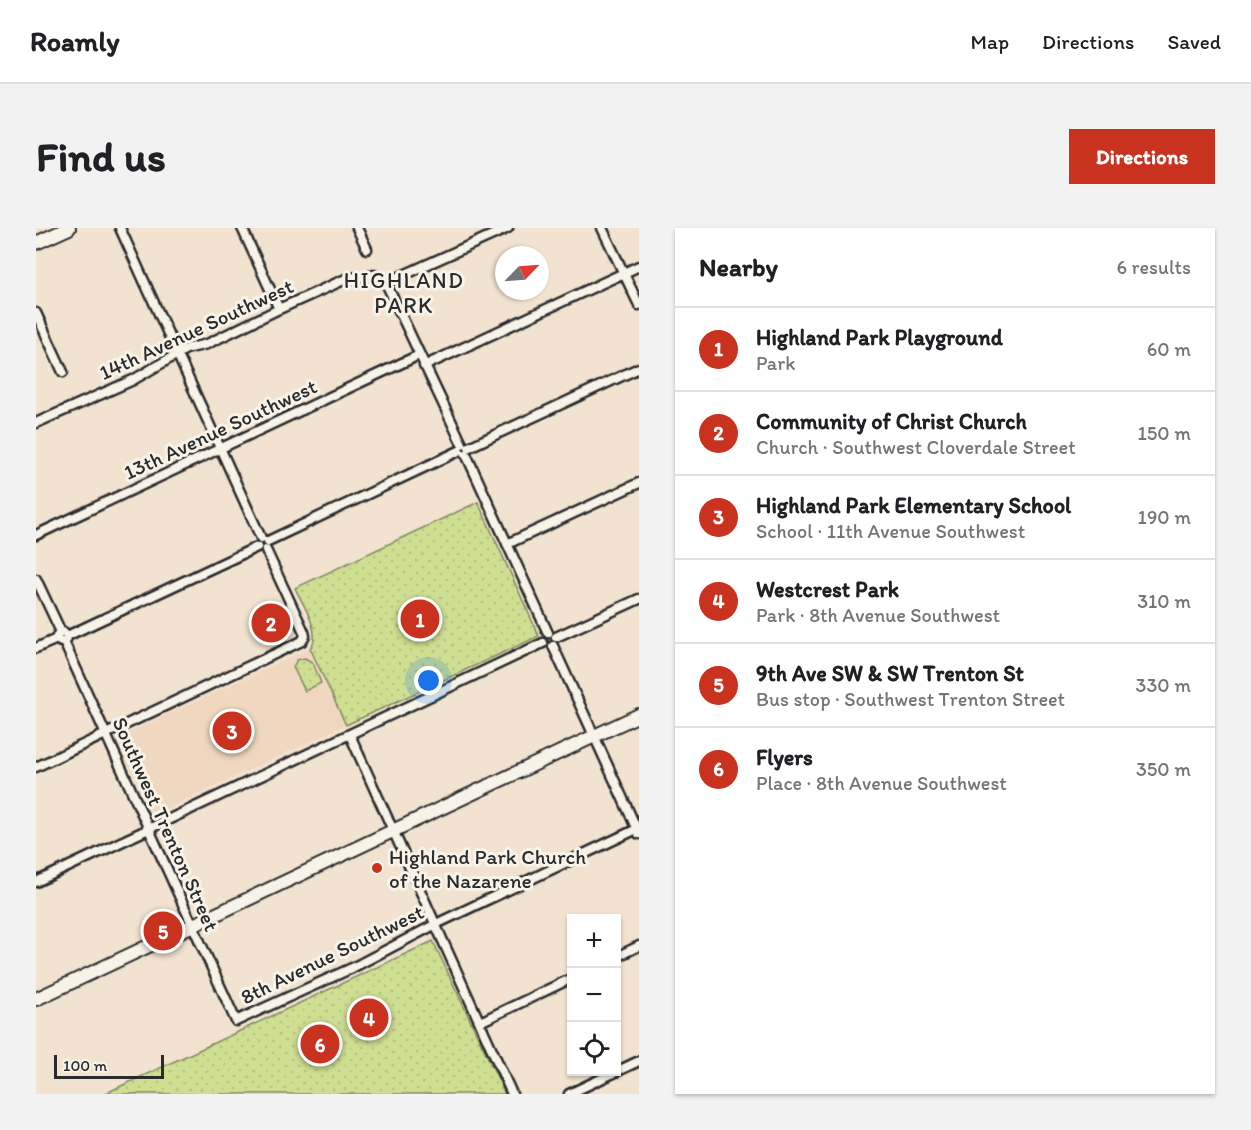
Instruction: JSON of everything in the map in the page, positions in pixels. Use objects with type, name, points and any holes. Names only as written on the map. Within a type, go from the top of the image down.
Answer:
[{"type":"street","points":[[36,243],[69,228]]},
{"type":"street","points":[[36,767],[299,643],[303,639],[304,632],[120,228]]},
{"type":"street","points":[[242,228],[279,309]]},
{"type":"street","points":[[357,228],[367,249]]},
{"type":"street","points":[[508,228],[386,283],[548,633],[553,634],[594,736],[638,831]]},
{"type":"street","points":[[602,228],[639,305]]},
{"type":"street","points":[[424,366],[639,266]]},
{"type":"street","name":"14th Avenue Southwest","points":[[36,423],[133,380],[177,354],[207,344],[348,278],[374,275],[386,283]]},
{"type":"street","points":[[36,313],[63,372]]},
{"type":"street","name":"13th Avenue Southwest","points":[[36,535],[419,355]]},
{"type":"street","points":[[36,648],[639,368]]},
{"type":"street","points":[[507,544],[639,483]]},
{"type":"street","name":"Southwest Trenton Street","points":[[36,579],[236,1021]]},
{"type":"street","points":[[543,643],[548,647],[639,599]]},
{"type":"street","points":[[543,643],[544,636],[548,633]]},
{"type":"street","points":[[36,882],[543,643]]},
{"type":"street","points":[[36,999],[639,715]]},
{"type":"street","points":[[350,735],[512,1094]]},
{"type":"street","name":"8th Avenue Southwest","points":[[236,1021],[352,968],[435,924],[638,831]]},
{"type":"street","points":[[621,955],[639,946]]},
{"type":"street","points":[[480,1022],[567,980]]},
{"type":"street","points":[[569,1094],[639,1061]]},
{"type":"shaded area","points":[[310,648],[346,725],[153,815],[117,738]]},
{"type":"green space","points":[[478,502],[539,636],[346,725],[310,648],[314,635],[313,627],[295,588]]},
{"type":"green space","points":[[305,658],[313,663],[321,683],[305,691],[293,667],[297,660]]},
{"type":"green space","points":[[433,941],[505,1094],[104,1094]]},
{"type":"place","name":"Highland Park Playground","points":[[420,619]]},
{"type":"place","name":"Community of Christ Church","points":[[271,623]]},
{"type":"place","name":"Highland Park Elementary School","points":[[232,731]]},
{"type":"place","name":"Highland Park Church of the Nazarene","points":[[377,868]]},
{"type":"place","name":"9th Ave SW & SW Trenton St","points":[[163,931]]},
{"type":"place","name":"Westcrest Park","points":[[369,1018]]},
{"type":"place","name":"Flyers","points":[[320,1044]]},
{"type":"district","name":"HIGHLAND PARK","points":[[404,292]]}]
